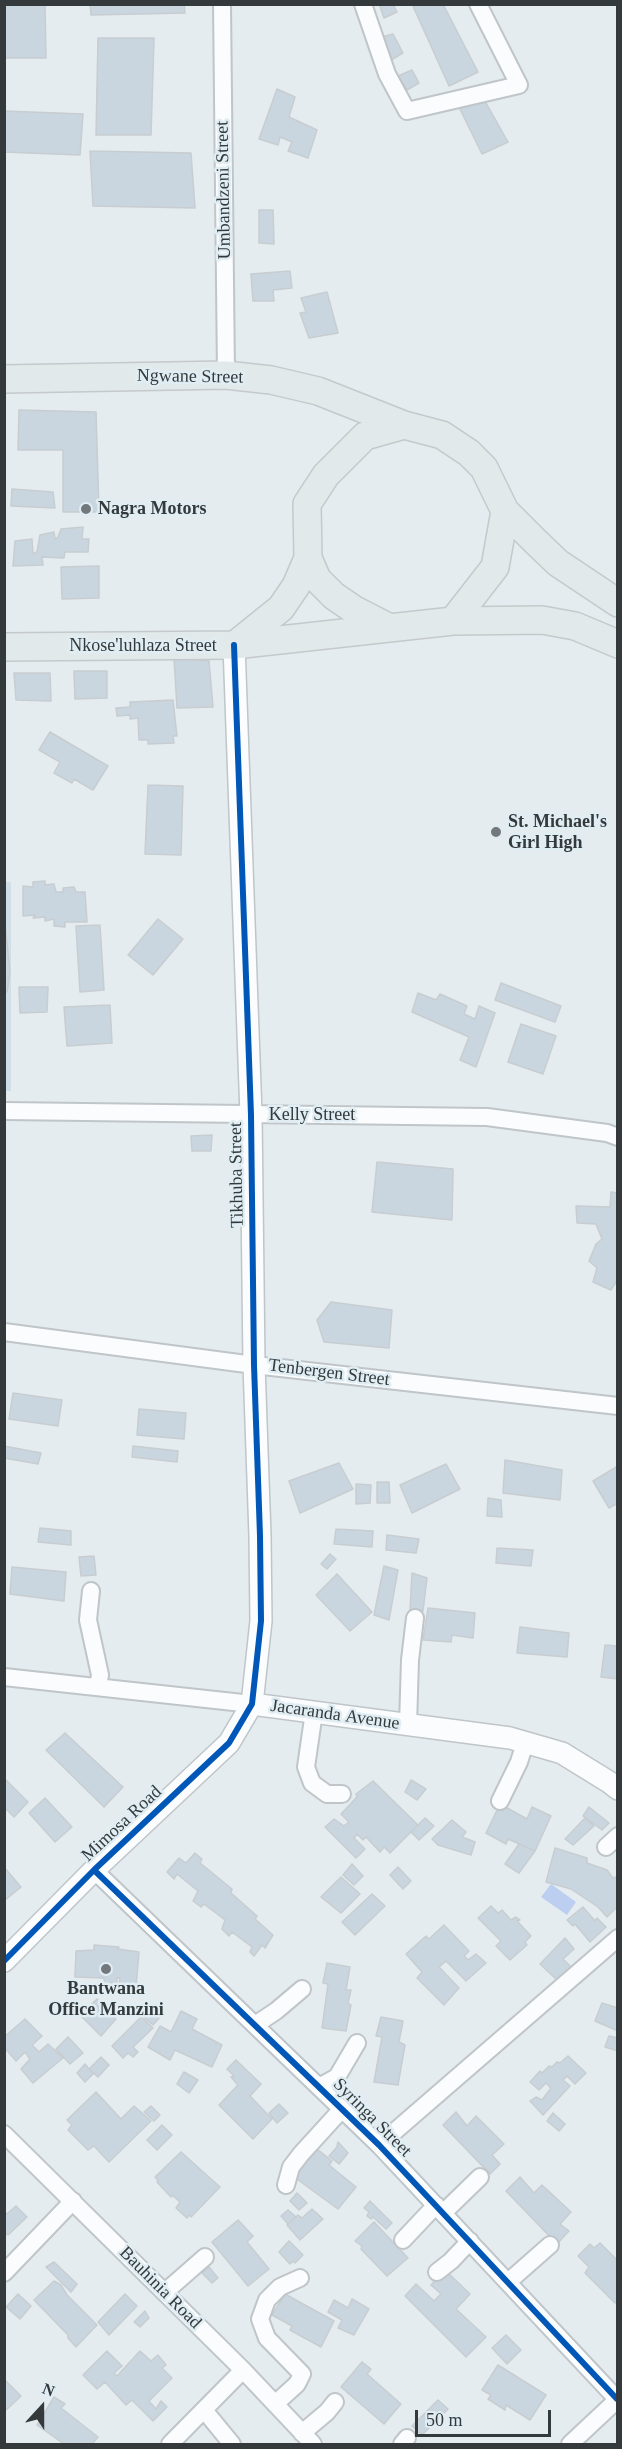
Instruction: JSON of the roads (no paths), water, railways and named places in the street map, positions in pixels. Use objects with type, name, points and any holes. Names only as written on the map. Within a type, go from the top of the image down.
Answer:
[{"type":"main road","name":"Ngwane Street","points":[[4,379],[226,375],[271,380],[318,392],[404,425]]},
{"type":"main road","points":[[618,603],[558,563],[505,511],[484,468],[469,453],[442,435],[404,425],[365,436],[326,475],[307,504],[308,558],[317,579],[334,596],[388,627],[453,621],[542,620],[575,626],[618,644]]},
{"type":"main road","points":[[453,621],[495,567],[505,511]]},
{"type":"main road","points":[[234,645],[281,608],[297,586],[308,558]]},
{"type":"main road","name":"Nkose'luhlaza Street","points":[[4,647],[234,645],[388,627]]},
{"type":"street","name":"Umbandzeni Street","points":[[222,4],[226,375]]},
{"type":"street","points":[[363,4],[387,74],[406,111],[519,85],[478,4]]},
{"type":"street","name":"Tikhuba Street","points":[[234,645],[251,1115],[254,1365],[260,1536],[261,1621],[252,1704]]},
{"type":"street","name":"Kelly Street","points":[[4,1111],[487,1117],[607,1133],[618,1137]]},
{"type":"street","name":"Tenbergen Street","points":[[4,1332],[254,1365],[618,1406]]},
{"type":"street","points":[[90,1592],[88,1620],[100,1675],[98,1687]]},
{"type":"street","points":[[408,1725],[410,1660],[415,1618]]},
{"type":"street","name":"Jacaranda Avenue","points":[[4,1677],[252,1704],[510,1738],[562,1753],[618,1790]]},
{"type":"street","name":"Mimosa Road","points":[[4,1960],[94,1870],[229,1743],[252,1704]]},
{"type":"street","points":[[314,1712],[306,1767],[312,1783],[327,1794],[342,1794]]},
{"type":"street","points":[[500,1801],[519,1762],[525,1743]]},
{"type":"street","name":"Syringa Street","points":[[94,1870],[379,2145],[617,2399]]},
{"type":"street","points":[[379,2145],[618,1938]]},
{"type":"street","points":[[255,2025],[302,1989]]},
{"type":"street","points":[[319,2087],[337,2077],[357,2043]]},
{"type":"street","points":[[286,2185],[291,2167],[296,2160],[342,2109]]},
{"type":"street","name":"Bauhinia Road","points":[[4,2134],[243,2370],[308,2439]]},
{"type":"street","points":[[403,2240],[480,2177]]},
{"type":"street","points":[[4,2273],[73,2201]]},
{"type":"street","points":[[437,2272],[470,2241]]},
{"type":"street","points":[[508,2282],[550,2245]]},
{"type":"street","points":[[165,2292],[205,2257]]},
{"type":"street","points":[[275,2404],[297,2384],[302,2374],[267,2338],[260,2319],[267,2300],[280,2287],[300,2278]]},
{"type":"street","points":[[170,2445],[243,2370]]},
{"type":"street","points":[[570,2445],[617,2399]]},
{"type":"street","points":[[308,2439],[334,2402]]},
{"type":"street","points":[[204,2410],[232,2445]]},
{"type":"water","points":[[551,1884],[576,1902],[567,1915],[541,1897]]},
{"type":"place","name":"Nagra Motors","points":[[86,509]]},
{"type":"place","name":"St. Michael's Girl High","points":[[496,832]]},
{"type":"place","name":"Bantwana Office Manzini","points":[[106,1969]]}]
